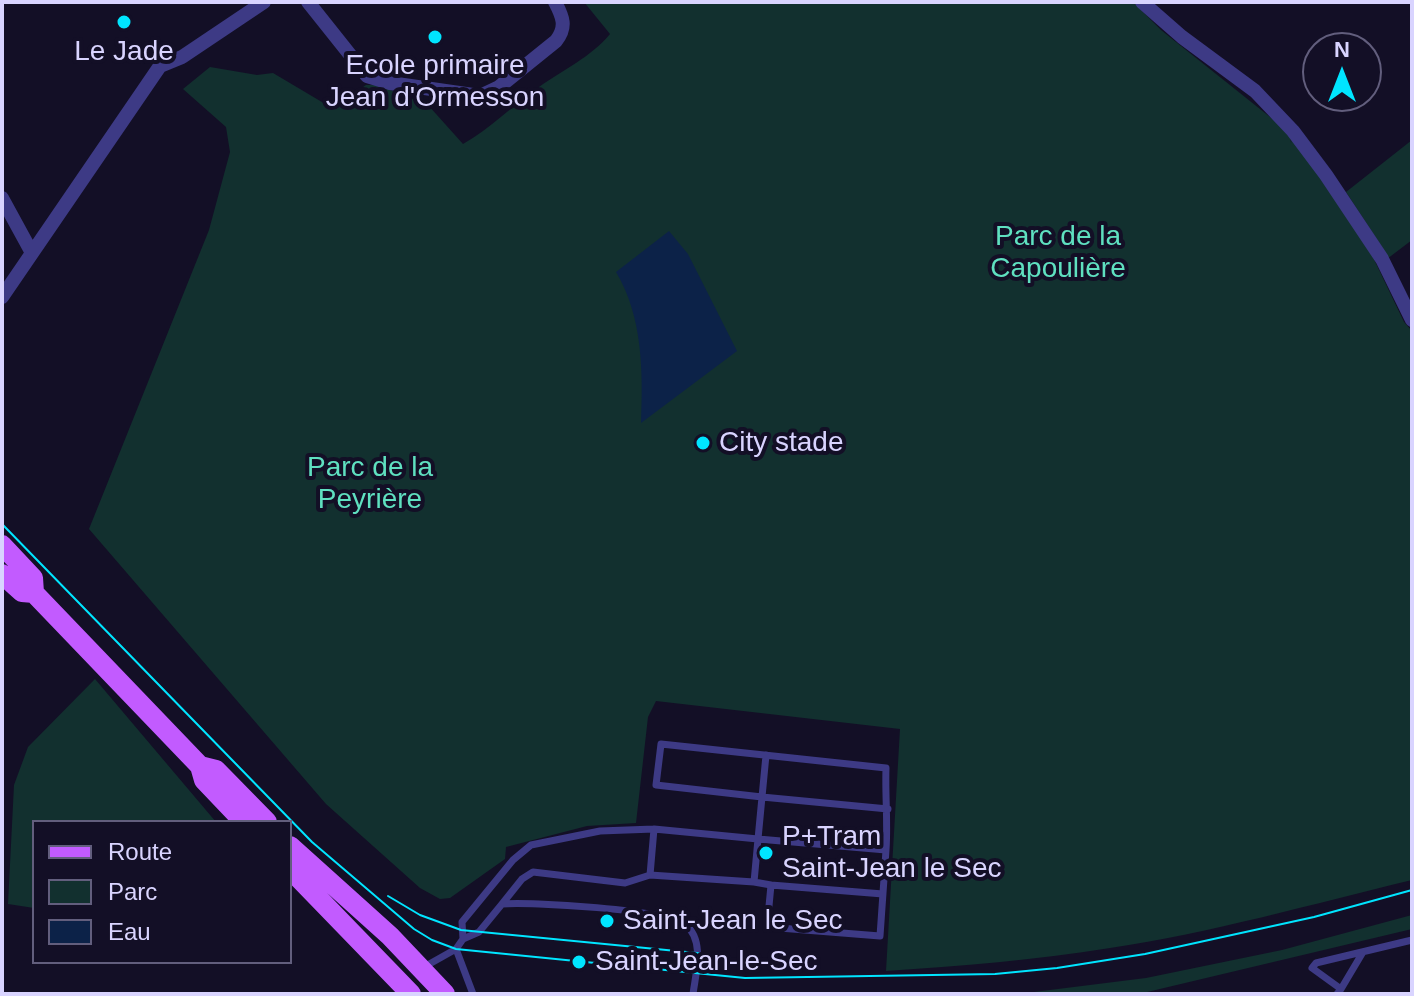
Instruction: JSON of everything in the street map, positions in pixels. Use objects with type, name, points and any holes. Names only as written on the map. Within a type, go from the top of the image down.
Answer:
[{"type":"main road","points":[[2,545],[33,578],[34,593],[200,766],[204,780],[242,820]]},
{"type":"main road","points":[[2,574],[22,592],[34,593]]},
{"type":"main road","points":[[200,766],[216,770],[265,820]]},
{"type":"main road","points":[[292,848],[422,967],[445,994]]},
{"type":"main road","points":[[292,871],[406,988],[422,967]]},
{"type":"street","points":[[2,297],[160,66],[182,57],[264,2]]},
{"type":"street","points":[[308,2],[367,76],[390,83],[480,96],[499,87],[556,41],[563,31],[563,17],[555,2]]},
{"type":"street","points":[[1142,2],[1182,37],[1255,91],[1293,131],[1382,259],[1412,320]]},
{"type":"street","points":[[2,198],[32,253]]},
{"type":"lane","points":[[771,885],[767,927],[880,936],[888,809],[885,800],[886,768],[661,744],[656,785],[888,809]]},
{"type":"lane","points":[[754,882],[766,755]]},
{"type":"lane","points":[[463,939],[462,922],[513,860],[531,845],[600,831],[654,829],[886,850]]},
{"type":"lane","points":[[650,875],[654,829]]},
{"type":"lane","points":[[422,967],[456,949],[463,939],[479,932],[522,879],[533,872],[625,883],[650,875],[883,894]]},
{"type":"lane","points":[[502,904],[663,915],[685,923],[697,943],[693,994]]},
{"type":"lane","points":[[1363,952],[1339,991],[1312,968],[1316,963],[1412,940]]},
{"type":"lane","points":[[456,949],[473,994]]},
{"type":"green space","points":[[584,2],[1133,2],[1161,30],[1290,133],[1291,143],[1293,131],[1370,251],[1404,322],[1412,331],[1412,880],[1148,942],[1026,959],[886,971],[900,729],[656,701],[648,717],[636,823],[587,826],[506,847],[505,859],[450,898],[440,899],[420,888],[326,804],[89,529],[209,230],[230,152],[226,127],[183,89],[210,67],[257,75],[273,73],[332,108],[366,85],[378,85],[428,105],[463,144],[586,56],[610,34]]},
{"type":"green space","points":[[1412,140],[1412,240],[1387,259],[1346,192]]},
{"type":"green space","points":[[95,679],[214,820],[32,820],[32,908],[8,904],[14,785],[28,747]]},
{"type":"green space","points":[[1412,915],[1412,929],[1143,993],[1018,994],[1146,978],[1282,950]]},
{"type":"water","points":[[669,231],[688,254],[737,351],[641,423],[642,384],[636,326],[632,307],[616,272]]},
{"type":"tram line","points":[[2,524],[291,820]]},
{"type":"tram line","points":[[292,821],[414,929],[456,949],[745,978],[995,974],[1057,968],[1145,954],[1314,917],[1412,890]]},
{"type":"tram line","points":[[388,896],[420,915],[461,930],[697,953],[781,968]]},
{"type":"place","name":"Le Jade","points":[[124,22]]},
{"type":"place","name":"Ecole primaire Jean d'Ormesson","points":[[435,37]]},
{"type":"place","name":"City stade","points":[[703,443]]},
{"type":"place","name":"P+Tram Saint-Jean le Sec","points":[[766,853]]},
{"type":"place","name":"Saint-Jean le Sec","points":[[607,921]]},
{"type":"place","name":"Saint-Jean-le-Sec","points":[[579,962]]},
{"type":"park label","name":"Parc de la Capoulière","points":[[1058,253]]},
{"type":"park label","name":"Parc de la Peyrière","points":[[370,484]]}]
